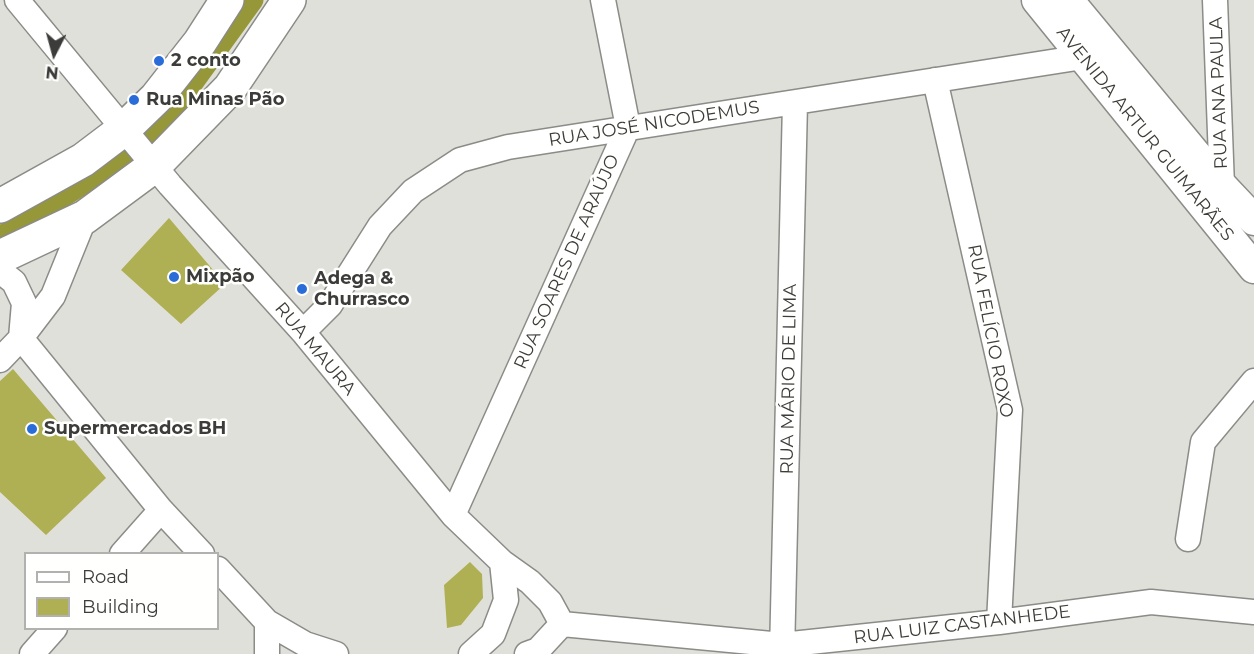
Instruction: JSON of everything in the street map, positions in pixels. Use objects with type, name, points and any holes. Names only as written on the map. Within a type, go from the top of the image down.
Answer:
[{"type":"main road","points":[[0,206],[83,160],[124,129],[156,98],[200,42],[227,0]]},
{"type":"main road","points":[[0,258],[85,217],[154,166],[230,88],[289,0]]},
{"type":"street","name":"RUA MAURA","points":[[17,0],[154,166],[303,332],[453,515],[502,562]]},
{"type":"street","points":[[603,0],[628,127]]},
{"type":"street","name":"AVENIDA ARTUR GUIMARÃES","points":[[1037,0],[1254,268]]},
{"type":"street","name":"AVENIDA ARTUR GUIMARÃES","points":[[1068,0],[1222,186],[1254,220]]},
{"type":"street","name":"RUA ANA PAULA","points":[[1215,0],[1222,186]]},
{"type":"street","name":"RUA JOSÉ NICODEMUS","points":[[303,332],[330,305],[380,226],[413,191],[460,160],[508,147],[628,127],[1083,57]]},
{"type":"street","name":"RUA FELÍCIO ROXO","points":[[935,80],[1010,410],[999,622]]},
{"type":"street","name":"RUA MÁRIO DE LIMA","points":[[782,650],[795,103]]},
{"type":"street","name":"RUA SOARES DE ARAÚJO","points":[[453,515],[628,127]]},
{"type":"street","points":[[0,360],[21,338],[53,296],[85,217]]},
{"type":"street","points":[[0,272],[14,282],[24,303],[21,338],[161,510],[200,552]]},
{"type":"street","points":[[1188,539],[1203,442],[1254,381]]},
{"type":"street","points":[[125,552],[161,510]]},
{"type":"street","points":[[502,562],[530,582],[550,602],[561,624],[538,650],[527,654]]},
{"type":"street","points":[[471,654],[493,634],[506,600],[502,562]]},
{"type":"street","points":[[219,570],[267,622],[305,644],[336,654]]},
{"type":"street","name":"RUA LUIZ CASTANHEDE","points":[[561,624],[782,650],[1151,602],[1254,612]]},
{"type":"street","points":[[267,622],[267,654]]},
{"type":"street","points":[[32,654],[53,630]]},
{"type":"building","name":"Mixpão","points":[[169,218],[225,284],[181,324],[121,270]]},
{"type":"building","name":"Supermercados BH","points":[[13,369],[106,478],[46,535],[0,492],[0,381]]},
{"type":"building","points":[[470,562],[482,574],[483,598],[461,625],[447,628],[444,585]]},
{"type":"waterway","points":[[0,237],[110,167],[161,127],[253,0]]},
{"type":"place","name":"2 conto","points":[[159,61]]},
{"type":"place","name":"Rua Minas Pão","points":[[134,100]]},
{"type":"place","name":"Mixpão","points":[[174,277]]},
{"type":"place","name":"Adega & Churrasco","points":[[302,289]]},
{"type":"place","name":"Supermercados BH","points":[[32,429]]}]
